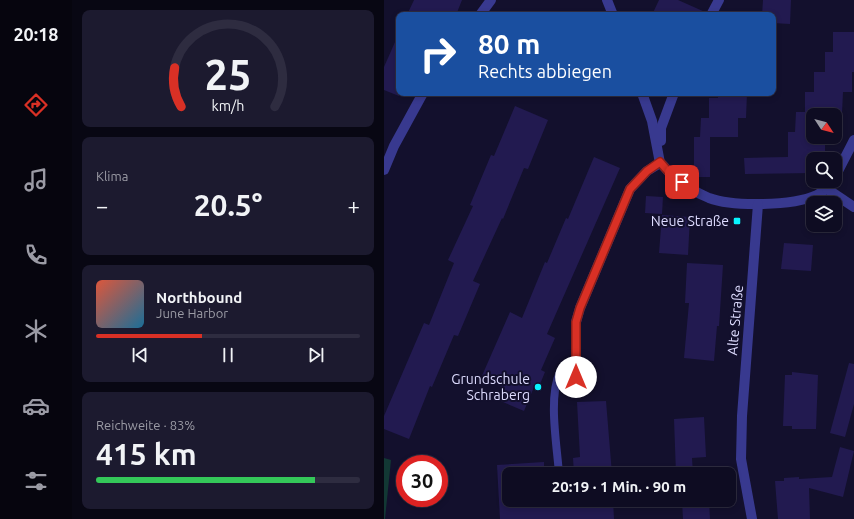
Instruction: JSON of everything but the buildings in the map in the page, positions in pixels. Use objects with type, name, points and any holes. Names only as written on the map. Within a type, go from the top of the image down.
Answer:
[{"type":"street","points":[[482,12],[491,0]]},
{"type":"street","points":[[607,0],[612,12]]},
{"type":"street","points":[[713,12],[719,0]]},
{"type":"street","points":[[384,170],[394,146],[421,96]]},
{"type":"street","points":[[643,96],[652,121],[660,162],[673,177],[708,198],[730,204],[758,204],[798,200],[816,195],[826,188]]},
{"type":"street","points":[[660,162],[661,128],[673,96]]},
{"type":"street","points":[[842,163],[854,140]]},
{"type":"street","points":[[576,377],[576,322],[580,308],[630,189],[647,171],[660,162]]},
{"type":"street","points":[[833,188],[854,207]]},
{"type":"street","name":"Alte Straße","points":[[752,519],[741,459],[742,416],[758,204]]},
{"type":"lane","points":[[558,467],[554,408],[555,381],[560,372],[576,377]]},
{"type":"green space","points":[[384,458],[391,460],[385,519],[384,519]]},
{"type":"place","name":"Neue Straße","points":[[737,221]]},
{"type":"place","name":"Grundschule Schraberg","points":[[538,387]]},
{"type":"route","points":[[576,377],[576,322],[580,308],[630,189],[647,171],[660,162],[673,177],[682,182]]}]
